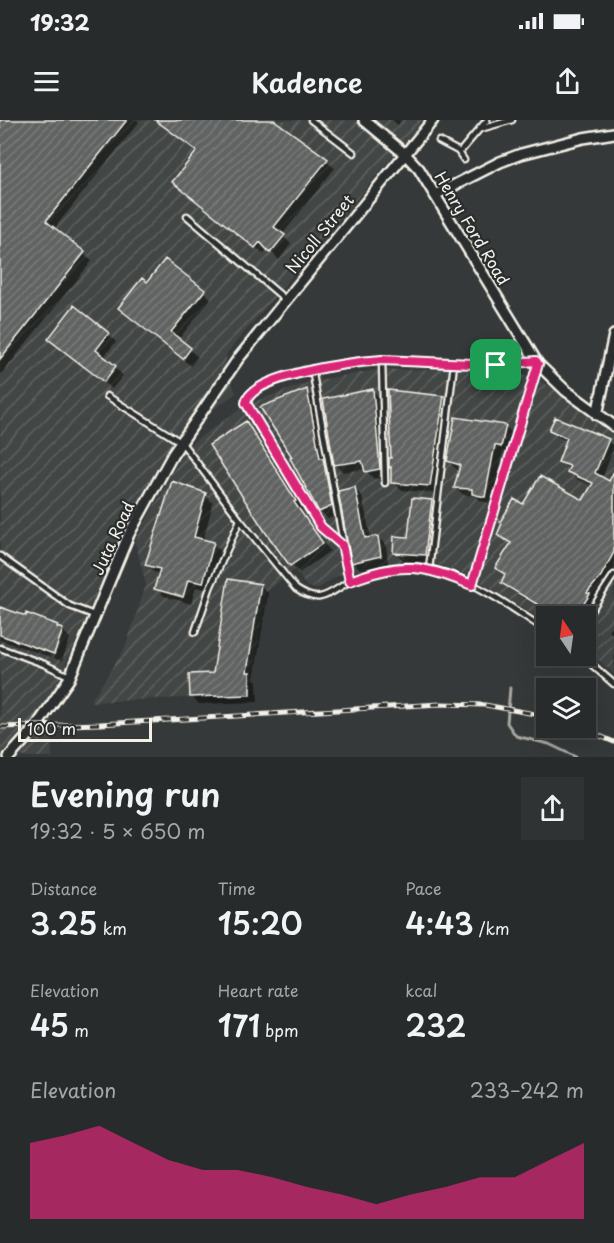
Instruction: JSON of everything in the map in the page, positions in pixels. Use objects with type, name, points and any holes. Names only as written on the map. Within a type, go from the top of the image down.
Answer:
[{"type":"street","name":"Henry Ford Road","points":[[364,120],[405,154],[419,169],[537,363]]},
{"type":"street","name":"Nicoll Street","points":[[231,369],[433,120]]},
{"type":"street","points":[[435,195],[500,162],[521,154],[583,138],[614,133]]},
{"type":"street","points":[[597,415],[614,335]]},
{"type":"street","points":[[537,363],[565,390],[614,426]]},
{"type":"street","name":"Juta Road","points":[[9,757],[36,727],[69,676],[85,643],[94,615],[129,534],[167,464],[231,369]]},
{"type":"lane","points":[[310,120],[354,153]]},
{"type":"lane","points":[[460,152],[487,120]]},
{"type":"lane","points":[[479,130],[512,120]]},
{"type":"lane","points":[[439,141],[460,152],[464,160]]},
{"type":"lane","points":[[187,216],[286,300]]},
{"type":"lane","points":[[342,545],[321,527],[249,409],[246,400],[255,390],[268,383],[312,369],[382,360],[496,365],[537,363],[472,585]]},
{"type":"lane","points":[[382,360],[385,483]]},
{"type":"lane","points":[[429,569],[454,364]]},
{"type":"lane","points":[[312,369],[350,581]]},
{"type":"lane","points":[[107,396],[182,443],[296,589],[306,595],[317,598],[328,595],[350,581],[391,568],[429,569],[472,585],[536,624]]},
{"type":"lane","points":[[195,632],[210,588],[240,520]]},
{"type":"lane","points":[[0,556],[70,606],[94,615]]},
{"type":"lane","points":[[594,606],[614,575]]},
{"type":"lane","points":[[0,648],[69,676]]},
{"type":"lane","points":[[593,666],[614,684]]},
{"type":"shaded area","points":[[0,120],[423,120],[227,353],[225,365],[236,393],[176,437],[120,539],[51,698],[52,757],[0,757]]},
{"type":"shaded area","points":[[457,369],[532,376],[574,401],[614,429],[614,674],[596,658],[596,606],[536,606],[536,616],[473,577],[417,558],[339,575],[317,589],[306,586],[295,570],[267,591],[250,695],[90,702],[125,648],[146,585],[135,542],[186,447],[247,404],[313,381],[376,370]]},
{"type":"building","points":[[0,120],[127,120],[46,221],[85,252],[0,359]]},
{"type":"building","points":[[155,120],[274,120],[328,159],[274,227],[285,235],[270,253],[260,242],[255,248],[172,182],[197,151]]},
{"type":"building","points":[[165,259],[205,290],[171,332],[191,348],[183,359],[118,308],[142,278],[147,282]]},
{"type":"building","points":[[74,305],[109,333],[96,350],[116,366],[104,382],[48,339]]},
{"type":"building","points":[[307,389],[332,506],[319,512],[290,458],[292,457],[260,407]]},
{"type":"building","points":[[373,389],[380,469],[365,472],[362,461],[334,465],[323,399]]},
{"type":"building","points":[[388,390],[444,396],[430,486],[391,483]]},
{"type":"building","points":[[455,417],[506,425],[501,447],[495,445],[485,497],[472,494],[472,489],[454,488],[460,465],[447,461]]},
{"type":"building","points":[[555,417],[609,439],[595,473],[609,481],[614,471],[614,552],[601,576],[587,593],[590,594],[582,606],[540,606],[501,583],[505,574],[495,568],[511,543],[497,535],[502,523],[500,522],[514,499],[523,504],[540,476],[583,500],[593,483],[567,472],[570,466],[558,462],[567,438],[549,430]]},
{"type":"building","points":[[246,421],[296,501],[294,502],[323,543],[290,566],[209,445]]},
{"type":"building","points":[[172,481],[206,493],[194,537],[214,542],[203,583],[188,580],[183,597],[154,589],[160,569],[145,565]]},
{"type":"building","points":[[355,487],[365,538],[378,536],[381,556],[351,563],[338,491]]},
{"type":"building","points":[[412,498],[432,500],[425,555],[393,553],[394,536],[408,537]]},
{"type":"building","points":[[228,579],[261,584],[247,672],[250,672],[250,695],[190,697],[189,674],[213,673]]},
{"type":"building","points":[[0,607],[26,616],[26,613],[63,629],[54,654],[0,635]]},
{"type":"waterway","points":[[510,688],[507,723],[516,736],[549,744],[576,757]]},
{"type":"railway","points":[[0,727],[100,724],[440,704],[485,705],[536,714]]},
{"type":"railway","points":[[596,734],[614,742]]},
{"type":"route","points":[[382,360],[496,365],[536,361],[538,364],[472,585],[439,571],[414,567],[391,568],[350,581],[342,545],[321,527],[249,409],[246,403],[248,395],[258,387],[312,369],[354,363],[382,360]]}]
